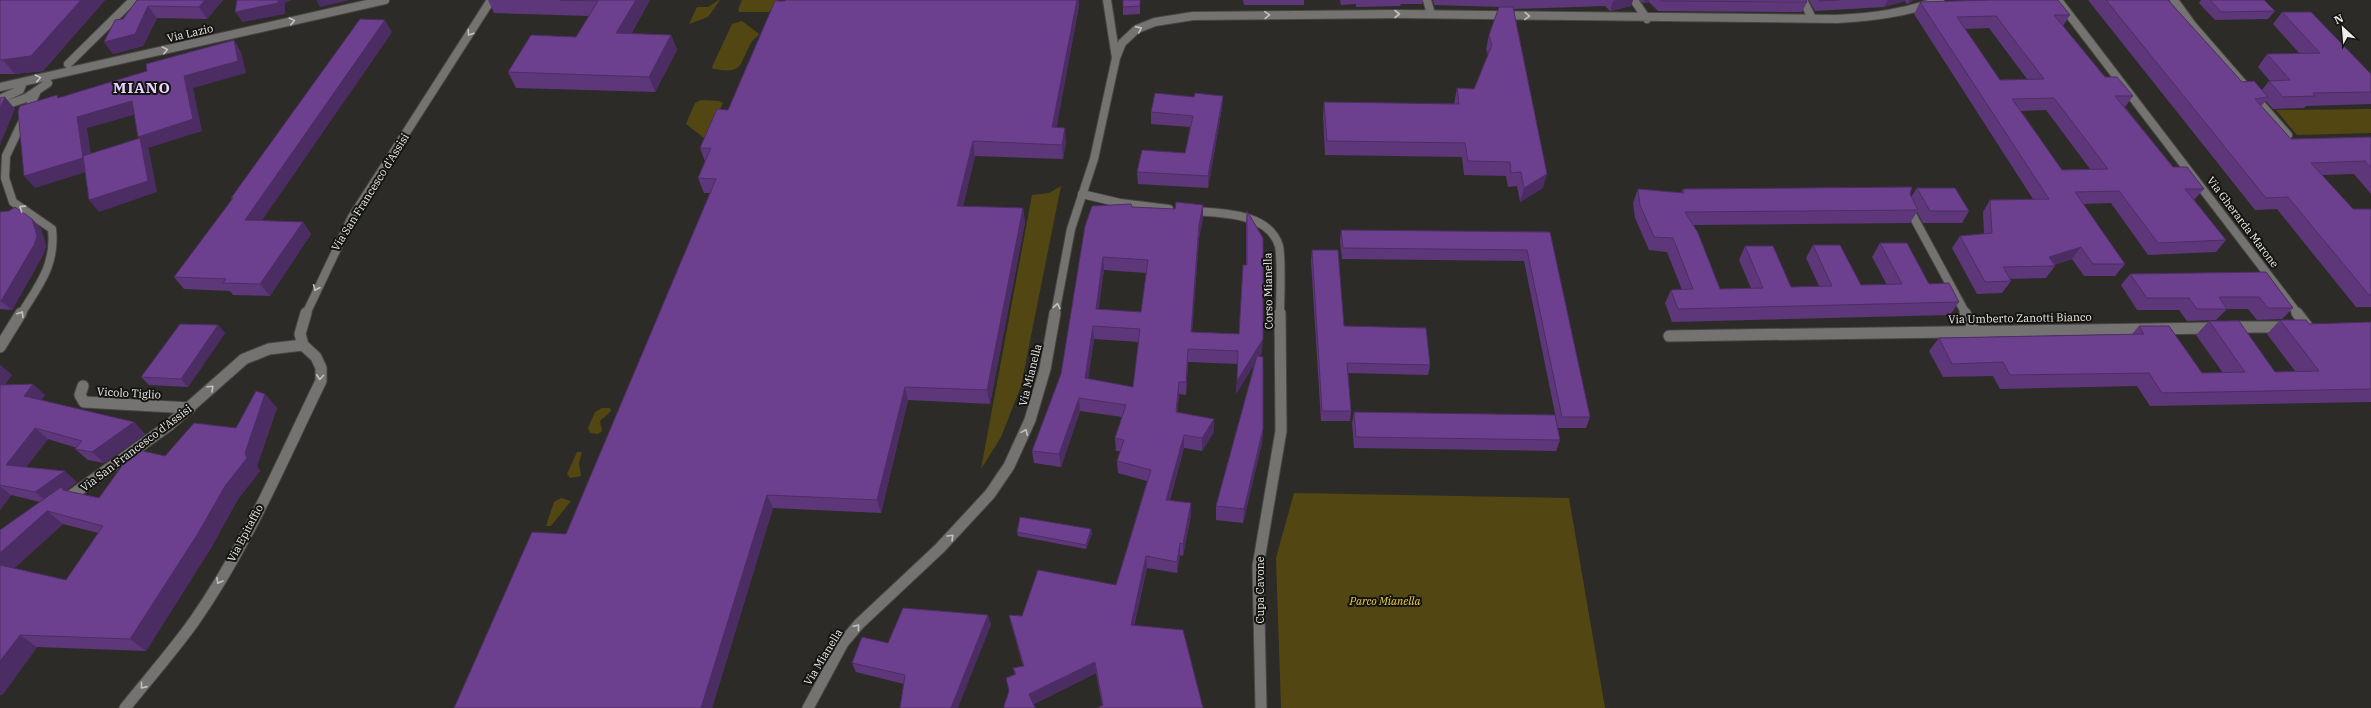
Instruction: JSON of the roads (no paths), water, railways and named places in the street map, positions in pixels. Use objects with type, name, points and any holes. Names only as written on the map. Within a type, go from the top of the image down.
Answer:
[{"type":"street","points":[[68,64],[133,0]]},
{"type":"street","name":"Via Lazio","points":[[0,87],[385,0]]},
{"type":"street","name":"Via San Francesco d'Assisi","points":[[59,504],[156,436],[190,408],[244,359],[269,349],[303,344],[300,334],[302,324],[333,252],[352,217],[491,0]]},
{"type":"street","name":"Via Mianella","points":[[808,708],[843,643],[858,624],[968,521],[990,494],[1009,466],[1039,396],[1071,229],[1094,159],[1116,58],[1108,16],[1107,0]]},
{"type":"street","points":[[1427,0],[1431,14]]},
{"type":"street","points":[[1634,0],[1647,19]]},
{"type":"street","points":[[1803,0],[1812,18]]},
{"type":"street","points":[[1116,58],[1122,42],[1130,34],[1141,27],[1174,18],[1193,16],[1431,14],[1647,19],[1812,18],[1893,15],[1910,12],[1940,0]]},
{"type":"street","name":"Via Gherarda Marone","points":[[2058,0],[2311,326]]},
{"type":"street","points":[[2174,0],[2193,26],[2288,135]]},
{"type":"street","points":[[0,99],[20,90],[23,82]]},
{"type":"street","points":[[0,107],[17,102],[36,93],[48,83]]},
{"type":"street","points":[[0,347],[49,268],[54,245],[52,229],[13,202],[5,178],[6,156],[36,93]]},
{"type":"street","name":"Corso Mianella","points":[[1082,194],[1154,208],[1233,215],[1260,224],[1273,233],[1280,247],[1281,423],[1274,474]]},
{"type":"street","points":[[1907,206],[1976,331]]},
{"type":"street","name":"Via Umberto Zanotti Bianco","points":[[1669,336],[2311,326]]},
{"type":"street","name":"Via Epitaffio","points":[[125,708],[195,620],[243,539],[313,400],[321,381],[321,368],[316,357],[303,344]]},
{"type":"street","name":"Vicolo Tiglio","points":[[83,386],[80,395],[84,402],[190,408]]},
{"type":"street","name":"Cupa Cavone","points":[[1261,708],[1258,566],[1274,474]]},
{"type":"district","name":"MIANO","points":[[142,88]]},
{"type":"park label","name":"Parco Mianella","points":[[1385,601]]}]
